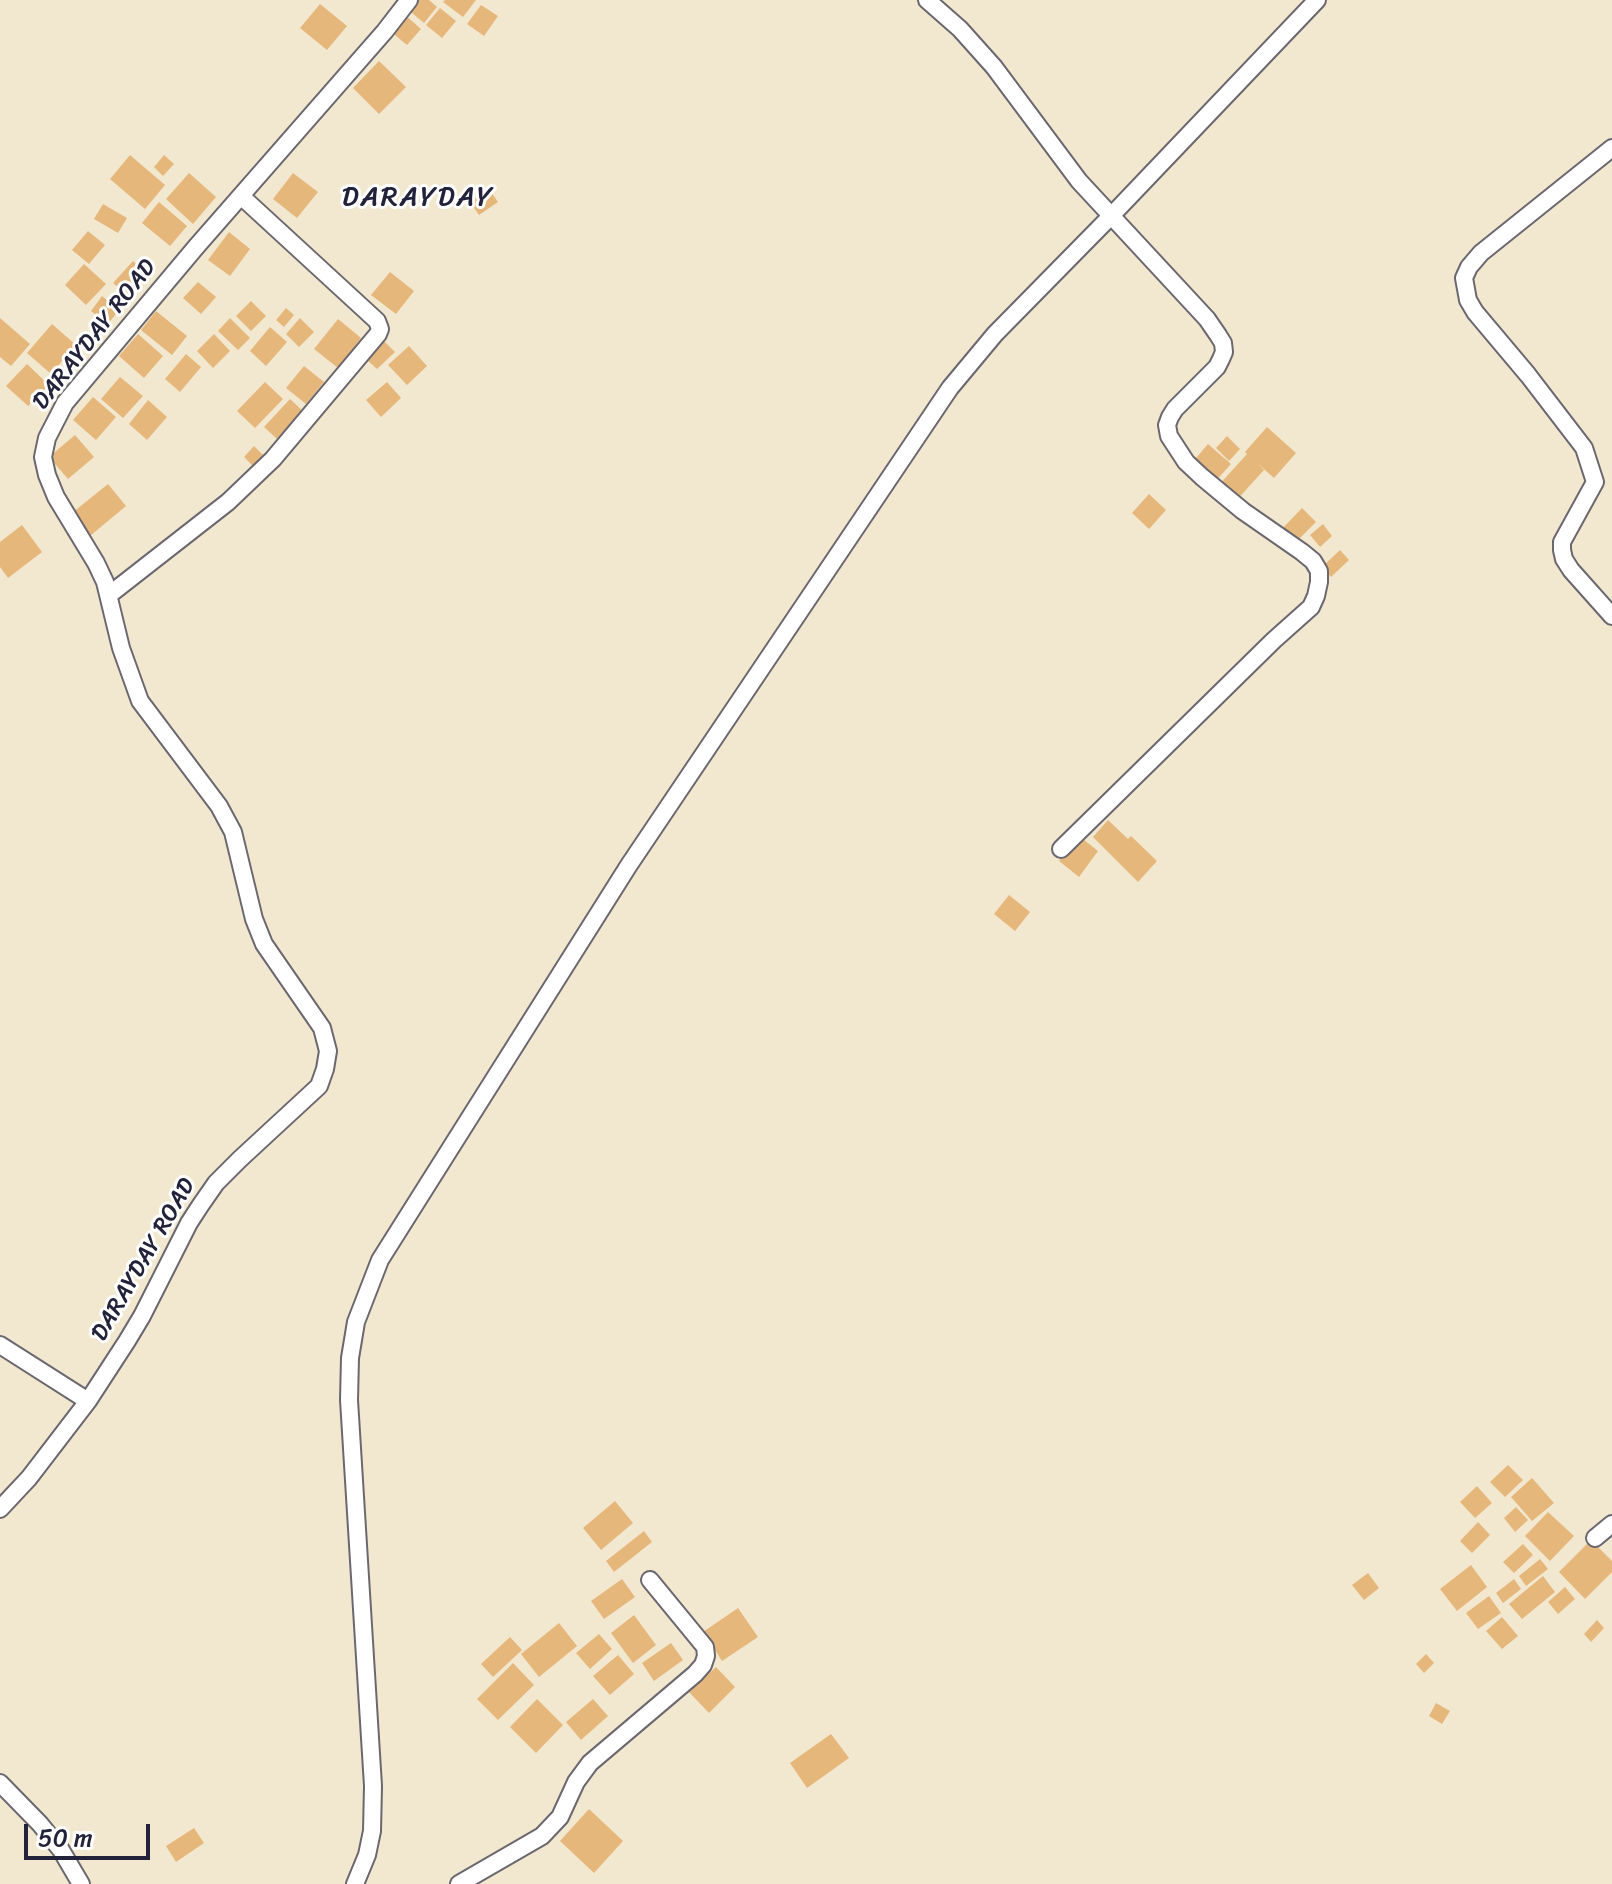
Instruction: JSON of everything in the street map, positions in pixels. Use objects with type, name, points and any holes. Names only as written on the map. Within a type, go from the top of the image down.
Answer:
[{"type":"street","name":"DARAYDAY ROAD","points":[[0,1509],[29,1478],[88,1401],[142,1316],[189,1223],[216,1183],[319,1086],[328,1051],[322,1028],[264,944],[254,919],[233,832],[219,806],[140,701],[121,648],[105,582],[56,497],[47,475],[43,457],[47,438],[65,403],[409,0]]},
{"type":"street","points":[[927,0],[960,29],[994,67],[1079,181],[1207,319],[1223,343],[1224,352],[1217,367],[1175,409],[1167,425],[1169,436],[1177,451],[1202,477],[1313,561],[1319,571],[1316,596],[1311,607],[1061,849]]},
{"type":"street","points":[[355,1884],[367,1855],[372,1831],[373,1786],[350,1416],[350,1372],[356,1322],[380,1260],[629,865],[950,388],[995,334],[1317,0]]},
{"type":"street","points":[[1612,148],[1481,253],[1464,278],[1468,300],[1475,312],[1584,448],[1595,482],[1562,542],[1562,550],[1571,570],[1612,616]]},
{"type":"street","points":[[109,595],[251,481],[273,459],[380,329],[377,321],[241,196]]},
{"type":"street","points":[[0,1345],[88,1401]]},
{"type":"street","points":[[1595,1538],[1612,1524]]},
{"type":"street","points":[[459,1884],[542,1836],[560,1817],[576,1782],[590,1763],[703,1665],[705,1647],[650,1580]]},
{"type":"street","points":[[0,1783],[61,1850],[81,1884]]},
{"type":"building","points":[[412,0],[429,0],[437,7],[424,23],[406,8]]},
{"type":"building","points":[[476,0],[463,17],[443,2]]},
{"type":"building","points":[[320,4],[347,26],[327,50],[300,28]]},
{"type":"building","points":[[481,5],[498,16],[484,36],[467,24]]},
{"type":"building","points":[[440,8],[456,21],[442,38],[426,25]]},
{"type":"building","points":[[404,14],[421,29],[407,45],[390,31]]},
{"type":"building","points":[[379,61],[406,87],[379,114],[353,88]]},
{"type":"building","points":[[130,155],[165,185],[145,209],[110,179]]},
{"type":"building","points":[[164,155],[174,164],[163,176],[154,167]]},
{"type":"building","points":[[189,173],[216,197],[193,224],[166,199]]},
{"type":"building","points":[[293,173],[318,192],[297,218],[273,199]]},
{"type":"building","points":[[489,189],[498,202],[479,215],[470,202]]},
{"type":"building","points":[[159,202],[187,226],[170,246],[142,223]]},
{"type":"building","points":[[103,204],[127,218],[118,233],[94,219]]},
{"type":"building","points":[[88,231],[105,245],[89,264],[72,250]]},
{"type":"building","points":[[229,232],[250,249],[230,276],[208,260]]},
{"type":"building","points":[[133,261],[146,273],[127,295],[113,283]]},
{"type":"building","points":[[84,264],[106,284],[86,305],[65,285]]},
{"type":"building","points":[[390,272],[414,291],[396,314],[371,295]]},
{"type":"building","points":[[198,282],[216,297],[201,314],[183,298]]},
{"type":"building","points":[[102,296],[119,310],[108,324],[91,311]]},
{"type":"building","points":[[251,301],[266,316],[251,331],[236,316]]},
{"type":"building","points":[[286,308],[294,315],[284,327],[276,320]]},
{"type":"building","points":[[156,311],[187,336],[172,355],[141,330]]},
{"type":"building","points":[[0,318],[30,344],[11,366],[0,357]]},
{"type":"building","points":[[230,318],[250,338],[238,350],[218,331]]},
{"type":"building","points":[[300,318],[314,332],[299,347],[286,334]]},
{"type":"building","points":[[338,319],[361,338],[338,368],[314,349]]},
{"type":"building","points":[[52,324],[76,345],[51,374],[27,353]]},
{"type":"building","points":[[270,327],[287,342],[266,366],[250,351]]},
{"type":"building","points":[[138,334],[163,356],[144,378],[119,356]]},
{"type":"building","points":[[214,334],[230,351],[213,368],[197,351]]},
{"type":"building","points":[[384,341],[395,352],[377,369],[366,359]]},
{"type":"building","points":[[409,346],[427,366],[407,385],[388,365]]},
{"type":"building","points":[[186,354],[201,367],[180,392],[165,379]]},
{"type":"building","points":[[27,364],[49,385],[28,406],[6,386]]},
{"type":"building","points":[[304,366],[324,382],[306,404],[286,388]]},
{"type":"building","points":[[120,377],[143,396],[123,418],[101,399]]},
{"type":"building","points":[[265,382],[283,399],[255,428],[237,411]]},
{"type":"building","points":[[387,382],[401,398],[381,417],[366,400]]},
{"type":"building","points":[[93,397],[116,417],[96,440],[73,420]]},
{"type":"building","points":[[290,399],[303,411],[277,439],[264,427]]},
{"type":"building","points":[[148,400],[167,417],[147,440],[129,424]]},
{"type":"building","points":[[1267,427],[1296,453],[1274,478],[1258,464],[1264,470],[1234,503],[1217,487]]},
{"type":"building","points":[[75,435],[94,457],[68,479],[49,457]]},
{"type":"building","points":[[1227,436],[1240,449],[1229,461],[1216,448]]},
{"type":"building","points":[[1208,444],[1231,464],[1212,485],[1190,465]]},
{"type":"building","points":[[254,446],[264,456],[253,466],[244,457]]},
{"type":"building","points":[[108,484],[126,506],[90,536],[72,513]]},
{"type":"building","points":[[1149,494],[1166,510],[1149,529],[1132,513]]},
{"type":"building","points":[[1302,508],[1316,522],[1295,543],[1281,530]]},
{"type":"building","points":[[1323,524],[1332,536],[1320,547],[1310,535]]},
{"type":"building","points":[[22,525],[42,552],[8,578],[0,567],[0,542]]},
{"type":"building","points":[[1340,550],[1349,560],[1331,577],[1322,567]]},
{"type":"building","points":[[1108,820],[1128,839],[1131,836],[1157,861],[1138,882],[1093,837]]},
{"type":"building","points":[[1078,835],[1098,851],[1079,877],[1059,861]]},
{"type":"building","points":[[1009,895],[1030,912],[1015,931],[994,914]]},
{"type":"building","points":[[1508,1465],[1523,1480],[1505,1497],[1490,1482]]},
{"type":"building","points":[[1532,1478],[1554,1503],[1532,1521],[1511,1497]]},
{"type":"building","points":[[1477,1486],[1492,1503],[1475,1518],[1460,1502]]},
{"type":"building","points":[[615,1501],[633,1523],[601,1550],[583,1528]]},
{"type":"building","points":[[1516,1507],[1528,1520],[1515,1532],[1504,1518]]},
{"type":"building","points":[[1548,1512],[1574,1536],[1550,1561],[1525,1536]]},
{"type":"building","points":[[1478,1522],[1490,1535],[1472,1553],[1460,1541]]},
{"type":"building","points":[[644,1531],[652,1542],[614,1572],[606,1561]]},
{"type":"building","points":[[1591,1540],[1612,1561],[1612,1572],[1585,1599],[1559,1572]]},
{"type":"building","points":[[1523,1544],[1533,1555],[1514,1573],[1503,1562]]},
{"type":"building","points":[[1540,1559],[1548,1569],[1526,1586],[1519,1576]]},
{"type":"building","points":[[1471,1565],[1487,1587],[1457,1611],[1440,1589]]},
{"type":"building","points":[[1368,1573],[1379,1588],[1364,1600],[1352,1585]]},
{"type":"building","points":[[1543,1576],[1555,1592],[1522,1619],[1509,1604]]},
{"type":"building","points":[[622,1579],[635,1597],[604,1619],[591,1601]]},
{"type":"building","points":[[1514,1579],[1521,1589],[1503,1603],[1496,1593]]},
{"type":"building","points":[[1565,1587],[1575,1599],[1558,1614],[1548,1602]]},
{"type":"building","points":[[1489,1596],[1501,1613],[1478,1629],[1466,1613]]},
{"type":"building","points":[[738,1608],[758,1637],[722,1661],[703,1632]]},
{"type":"building","points":[[634,1615],[656,1645],[633,1663],[611,1633]]},
{"type":"building","points":[[1502,1617],[1518,1636],[1502,1649],[1486,1631]]},
{"type":"building","points":[[1597,1620],[1604,1628],[1591,1642],[1584,1634]]},
{"type":"building","points":[[559,1623],[577,1646],[539,1677],[521,1654]]},
{"type":"building","points":[[599,1634],[612,1649],[590,1669],[576,1653]]},
{"type":"building","points":[[510,1637],[522,1650],[493,1677],[481,1664]]},
{"type":"building","points":[[671,1643],[683,1660],[654,1681],[642,1663]]},
{"type":"building","points":[[1426,1654],[1434,1663],[1424,1673],[1416,1664]]},
{"type":"building","points":[[618,1655],[634,1674],[610,1695],[593,1676]]},
{"type":"building","points":[[513,1663],[534,1685],[498,1720],[477,1699]]},
{"type":"building","points":[[716,1667],[735,1687],[709,1713],[689,1692]]},
{"type":"building","points":[[537,1699],[563,1725],[536,1753],[510,1727]]},
{"type":"building","points":[[593,1699],[608,1716],[581,1740],[566,1722]]},
{"type":"building","points":[[1436,1703],[1450,1711],[1442,1724],[1429,1716]]},
{"type":"building","points":[[831,1734],[849,1758],[807,1788],[790,1763]]},
{"type":"building","points":[[589,1809],[623,1841],[594,1873],[560,1841]]},
{"type":"building","points":[[194,1828],[204,1843],[176,1862],[166,1846]]},
{"type":"district","name":"DARAYDAY","points":[[418,198]]}]
